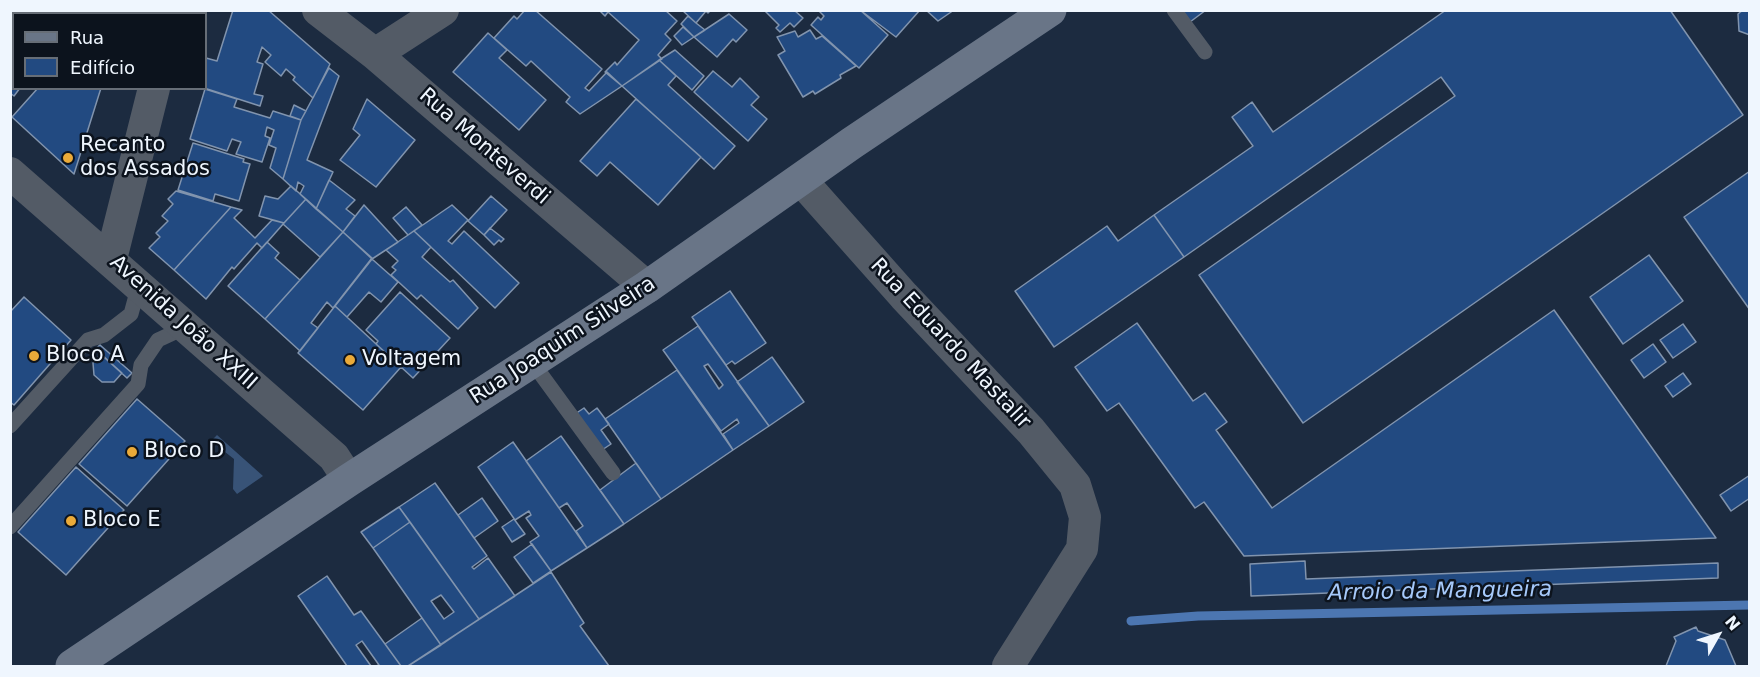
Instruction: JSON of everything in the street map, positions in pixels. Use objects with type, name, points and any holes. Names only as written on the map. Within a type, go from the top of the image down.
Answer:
[{"type":"street","name":"Rua Monteverdi","points":[[318,10],[375,54],[647,287]]},
{"type":"street","points":[[375,54],[443,10]]},
{"type":"street","name":"Rua Joaquim Silveira","points":[[72,666],[349,480],[647,287],[852,143],[1050,10]]},
{"type":"street","points":[[111,259],[153,90]]},
{"type":"street","name":"Avenida João XXIII","points":[[10,173],[111,259],[334,457],[349,480]]},
{"type":"street","name":"Rua Eduardo Mastalir","points":[[801,180],[904,296],[1031,431],[1075,485],[1084,517],[1082,549],[1008,666]]},
{"type":"lane","points":[[1174,10],[1205,52]]},
{"type":"lane","points":[[131,314],[137,292],[135,281]]},
{"type":"lane","points":[[10,426],[88,340],[104,336],[131,314],[145,307],[171,313]]},
{"type":"lane","points":[[10,527],[138,384],[141,365],[158,340],[171,313]]},
{"type":"lane","points":[[158,340],[171,313]]},
{"type":"lane","points":[[532,362],[613,473]]},
{"type":"shaded area","points":[[217,435],[263,476],[237,494],[233,489],[234,459],[211,441]]},
{"type":"building","points":[[61,10],[104,10],[103,12],[63,12]]},
{"type":"building","points":[[233,10],[268,10],[330,64],[313,98],[293,80],[295,77],[286,69],[281,76],[265,62],[271,55],[262,47],[257,62],[263,64],[254,94],[263,96],[260,106],[207,89],[207,58],[217,61]]},
{"type":"building","points":[[525,10],[535,10],[602,69],[585,88],[589,91],[607,72],[622,86],[580,114],[566,102],[570,97],[531,61],[526,66],[494,38],[514,16],[517,19]]},
{"type":"building","points":[[599,10],[665,10],[677,21],[665,34],[671,40],[658,55],[662,59],[622,86],[605,72],[615,62],[617,65],[639,40],[608,12],[605,16]]},
{"type":"building","points":[[682,10],[711,10],[708,13],[706,11],[696,23]]},
{"type":"building","points":[[764,10],[794,10],[803,18],[794,27],[790,23],[780,32],[776,28],[779,25]]},
{"type":"building","points":[[818,10],[860,10],[888,35],[859,68],[811,25],[818,17],[821,20],[824,16]]},
{"type":"building","points":[[860,10],[920,10],[896,37]]},
{"type":"building","points":[[926,10],[954,10],[938,21]]},
{"type":"building","points":[[1182,10],[1206,10],[1190,22]]},
{"type":"building","points":[[1446,10],[1670,10],[1743,115],[1303,423],[1199,275],[1455,96],[1441,77],[1184,257],[1154,215],[1253,146],[1232,117],[1252,102],[1273,132]]},
{"type":"building","points":[[1743,10],[1750,10],[1750,35],[1739,31],[1738,14]]},
{"type":"building","points":[[729,14],[747,30],[736,42],[733,39],[717,57],[694,37]]},
{"type":"building","points":[[688,16],[705,30],[694,37],[681,24]]},
{"type":"building","points":[[683,27],[694,37],[682,45],[674,36]]},
{"type":"building","points":[[810,30],[816,39],[822,36],[856,66],[815,94],[813,91],[803,97],[778,55],[785,51],[777,37],[795,31],[798,37]]},
{"type":"building","points":[[488,33],[507,50],[499,58],[546,100],[519,130],[453,72]]},
{"type":"building","points":[[12,40],[12,90],[18,90],[14,96],[10,93],[10,42]]},
{"type":"building","points":[[675,50],[704,76],[692,90],[659,60]]},
{"type":"building","points":[[659,60],[676,76],[668,85],[735,146],[714,169],[622,86]]},
{"type":"building","points":[[329,68],[339,76],[307,160],[333,172],[316,209],[300,194],[304,186],[298,182],[296,191],[283,179],[301,120]]},
{"type":"building","points":[[713,71],[732,87],[740,78],[759,97],[751,105],[767,119],[748,141],[694,92]]},
{"type":"building","points":[[36,90],[100,90],[74,174],[12,117]]},
{"type":"building","points":[[205,90],[237,99],[234,107],[270,118],[273,111],[301,120],[283,179],[270,168],[276,148],[269,145],[274,130],[267,127],[265,136],[270,138],[262,162],[236,154],[241,142],[232,139],[227,151],[190,139]]},
{"type":"building","points":[[367,99],[415,140],[376,187],[340,160],[360,135],[353,129]]},
{"type":"building","points":[[636,99],[701,157],[658,205],[610,162],[597,176],[580,161]]},
{"type":"building","points":[[294,105],[306,111],[301,120],[290,116]]},
{"type":"building","points":[[193,143],[244,159],[243,162],[250,164],[239,201],[215,194],[213,201],[178,190]]},
{"type":"building","points":[[1750,171],[1750,310],[1684,217]]},
{"type":"building","points":[[329,180],[355,200],[346,209],[355,216],[343,232],[316,209]]},
{"type":"building","points":[[291,186],[306,199],[284,223],[259,216],[265,196],[278,199]]},
{"type":"building","points":[[176,191],[231,207],[174,270],[149,248],[160,237],[156,233],[168,221],[162,216],[173,204],[168,199]]},
{"type":"building","points":[[491,196],[507,210],[484,235],[468,221]]},
{"type":"building","points":[[306,199],[343,232],[320,257],[283,224]]},
{"type":"building","points":[[364,205],[398,242],[372,259],[343,232]]},
{"type":"building","points":[[452,205],[468,220],[448,241],[452,244],[464,231],[519,283],[495,308],[414,231]]},
{"type":"building","points":[[231,207],[242,210],[234,218],[255,238],[272,220],[284,223],[262,248],[257,243],[234,269],[232,267],[206,299],[174,270]]},
{"type":"building","points":[[406,207],[422,225],[408,235],[393,218]]},
{"type":"building","points":[[1154,215],[1184,257],[1054,347],[1015,291],[1107,226],[1118,241]]},
{"type":"building","points":[[490,228],[504,239],[501,242],[499,240],[494,245],[484,235]]},
{"type":"building","points":[[414,231],[431,247],[422,257],[450,282],[453,280],[478,308],[458,329],[421,295],[417,299],[391,275],[396,270],[392,267],[398,261],[386,250]]},
{"type":"building","points":[[343,232],[372,258],[333,308],[327,302],[311,323],[318,328],[300,351],[265,319]]},
{"type":"building","points":[[267,242],[279,253],[275,258],[300,280],[265,319],[228,286]]},
{"type":"building","points":[[1649,255],[1683,301],[1623,344],[1590,297]]},
{"type":"building","points":[[372,259],[398,282],[381,302],[369,292],[347,317],[335,306]]},
{"type":"building","points":[[730,291],[766,343],[735,364],[732,361],[726,365],[692,317]]},
{"type":"building","points":[[400,292],[450,338],[413,378],[376,344],[378,341],[366,330]]},
{"type":"building","name":"Bloco A","points":[[24,297],[71,340],[14,405],[10,402],[10,312]]},
{"type":"building","name":"Voltagem","points":[[335,306],[401,367],[363,410],[298,353]]},
{"type":"building","points":[[1554,310],[1716,538],[1244,556],[1204,502],[1195,508],[1119,403],[1107,411],[1075,367],[1137,323],[1193,401],[1205,393],[1227,422],[1216,430],[1272,508]]},
{"type":"building","points":[[1683,324],[1696,342],[1673,358],[1660,340]]},
{"type":"building","points":[[698,326],[769,426],[733,450],[723,434],[739,423],[737,419],[721,431],[663,350]],"holes":[[[708,364],[723,385],[719,389],[704,366]]]},
{"type":"building","points":[[1653,344],[1666,362],[1644,378],[1631,360]]},
{"type":"building","points":[[100,345],[132,373],[127,378],[95,349]]},
{"type":"building","points":[[101,354],[122,373],[114,382],[102,382],[94,375],[93,363]]},
{"type":"building","points":[[772,357],[804,402],[769,426],[737,382]]},
{"type":"building","points":[[677,370],[733,450],[661,499],[605,419]]},
{"type":"building","points":[[1683,373],[1691,384],[1673,397],[1665,386]]},
{"type":"building","name":"Bloco D","points":[[137,399],[185,441],[127,506],[79,464]]},
{"type":"building","points":[[584,408],[589,414],[597,408],[609,424],[601,430],[611,444],[602,450],[572,416]]},
{"type":"building","points":[[561,436],[624,524],[587,548],[576,531],[583,526],[567,503],[559,508],[526,461]]},
{"type":"building","points":[[513,442],[587,548],[551,571],[530,542],[539,536],[526,518],[531,515],[529,511],[515,520],[478,467]]},
{"type":"building","points":[[636,463],[661,499],[624,524],[600,490]]},
{"type":"building","name":"Bloco E","points":[[76,467],[124,510],[66,575],[18,532]]},
{"type":"building","points":[[1750,475],[1750,498],[1731,511],[1720,495]]},
{"type":"building","points":[[435,483],[487,556],[472,567],[474,569],[488,558],[515,596],[479,619],[399,507]]},
{"type":"building","points":[[482,498],[498,521],[474,538],[458,515]]},
{"type":"building","points":[[399,507],[410,522],[373,548],[361,532]]},
{"type":"building","points":[[514,519],[525,534],[512,542],[502,527]]},
{"type":"building","points":[[410,522],[479,619],[441,645],[373,548]],"holes":[[[441,595],[454,612],[444,619],[431,601]]]},
{"type":"building","points":[[532,544],[551,571],[533,583],[514,557]]},
{"type":"building","points":[[1305,561],[1306,579],[1718,563],[1718,578],[1251,596],[1250,564]]},
{"type":"building","points":[[551,572],[584,623],[580,626],[609,666],[408,666]]},
{"type":"building","points":[[327,576],[354,615],[361,611],[401,666],[376,666],[379,665],[362,641],[356,645],[371,666],[347,666],[298,596]]},
{"type":"building","points":[[422,618],[441,645],[408,666],[401,666],[385,644]]},
{"type":"building","points":[[1696,627],[1698,631],[1725,640],[1736,666],[1666,666],[1676,641],[1674,637]]},
{"type":"waterway","name":"Arroio da Mangueira","points":[[1131,621],[1198,616],[1750,605]]},
{"type":"place","name":"Recanto dos Assados","points":[[68,158]]},
{"type":"place","name":"Bloco A","points":[[34,356]]},
{"type":"place","name":"Voltagem","points":[[350,360]]},
{"type":"place","name":"Bloco D","points":[[132,452]]},
{"type":"place","name":"Bloco E","points":[[71,521]]}]
